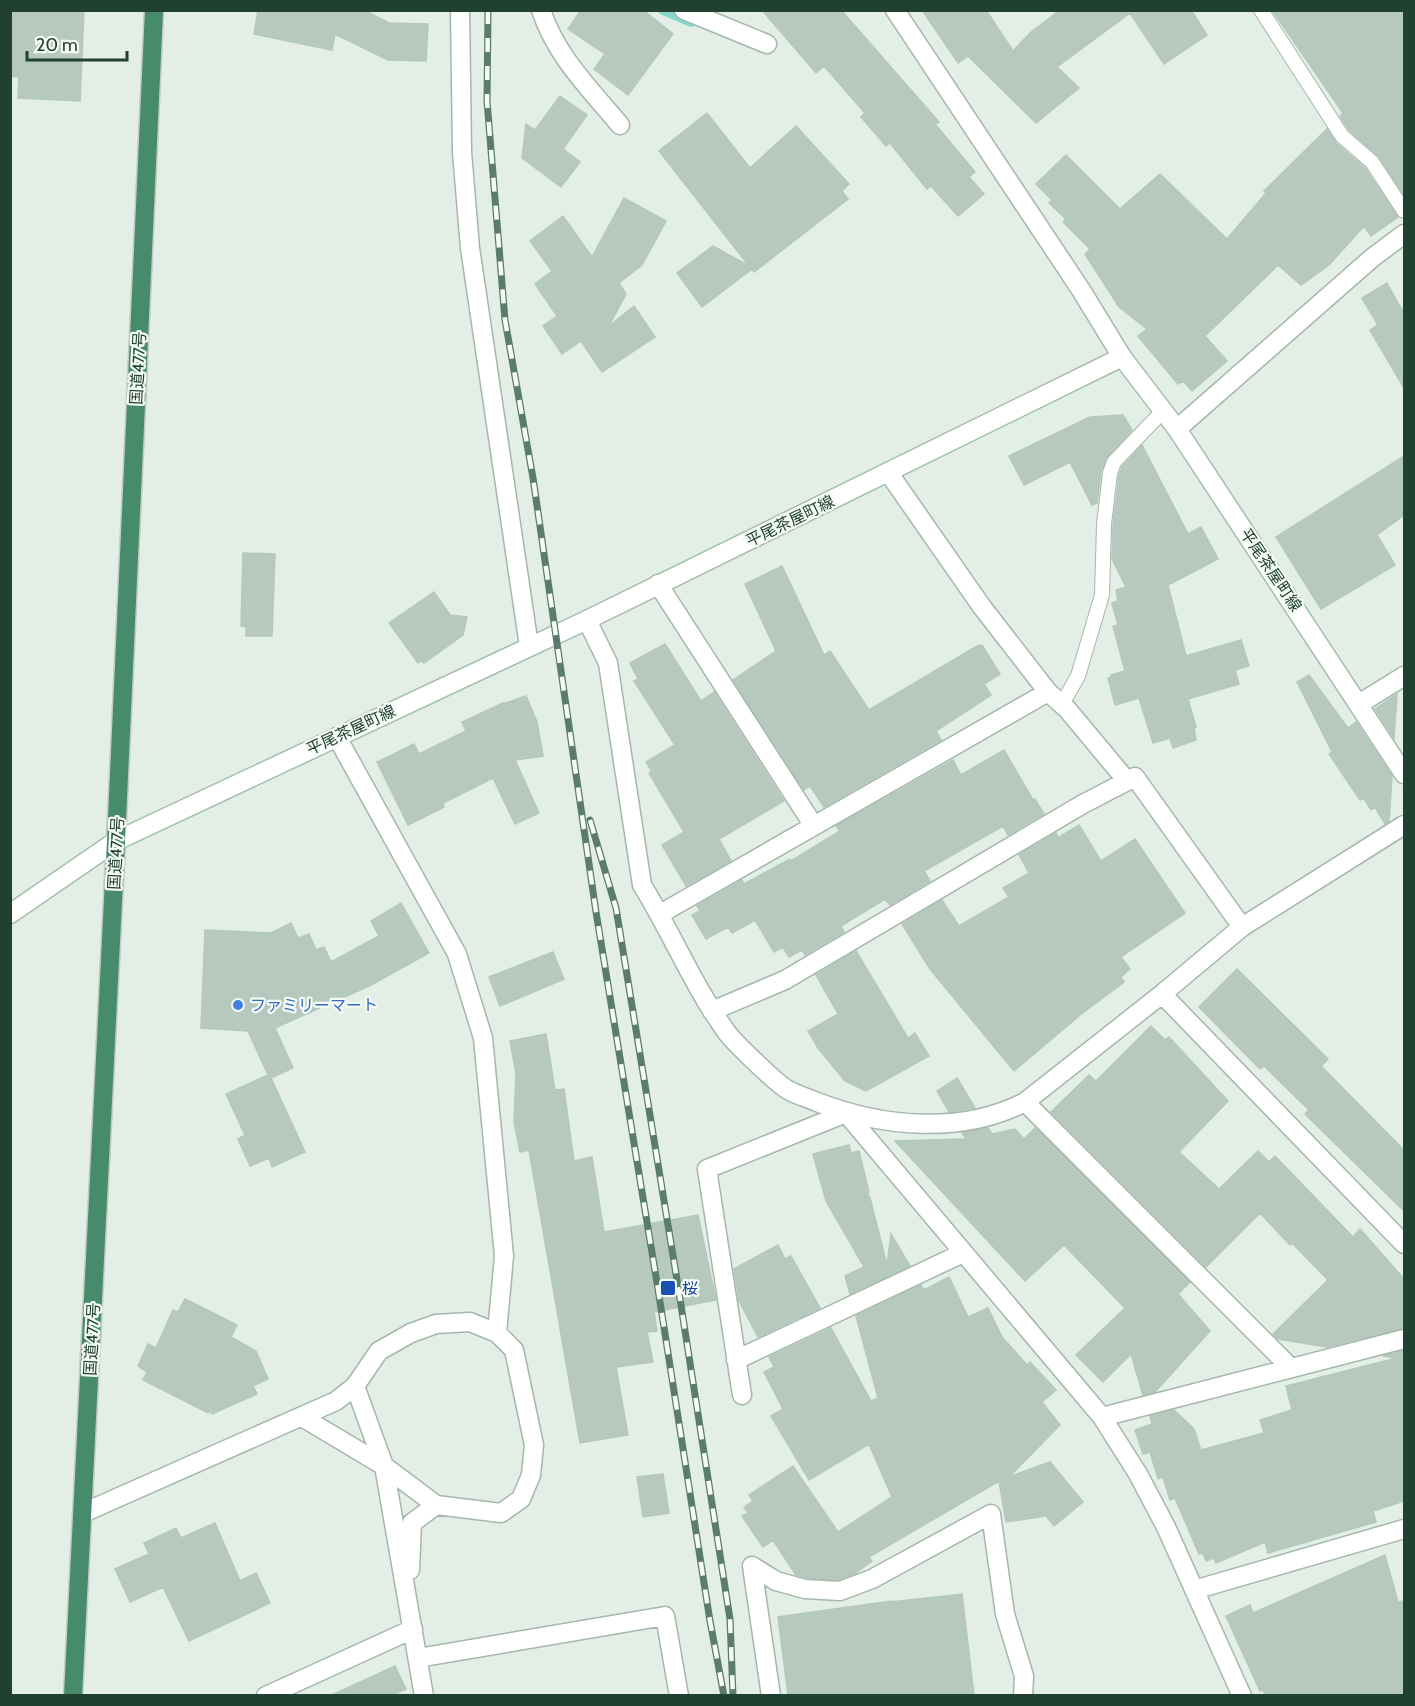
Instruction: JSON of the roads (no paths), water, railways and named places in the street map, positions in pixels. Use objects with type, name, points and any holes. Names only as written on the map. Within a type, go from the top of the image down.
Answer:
[{"type":"highway","name":"国道477号","points":[[73,1695],[116,841],[154,10]]},
{"type":"street","points":[[460,10],[462,152],[470,248],[529,646]]},
{"type":"street","points":[[541,10],[546,26],[568,64],[620,125]]},
{"type":"street","points":[[684,10],[767,44]]},
{"type":"street","points":[[895,10],[1074,280],[1122,357]]},
{"type":"street","points":[[1177,429],[1372,258],[1404,234]]},
{"type":"street","name":"平尾茶屋町線","points":[[10,914],[116,841],[587,620],[1122,357],[1177,429],[1404,774]]},
{"type":"street","points":[[888,472],[982,607],[1048,692],[1062,704],[1127,781]]},
{"type":"street","points":[[658,584],[814,826]]},
{"type":"street","points":[[587,620],[608,663],[642,885],[712,1011],[730,1037],[787,1090],[846,1113],[899,1123],[930,1124],[962,1121],[1003,1113],[1025,1102],[1242,927],[1404,825]]},
{"type":"street","points":[[1359,704],[1404,676]]},
{"type":"street","points":[[660,914],[1048,692]]},
{"type":"street","points":[[337,737],[457,954],[483,1038],[504,1256],[497,1333]]},
{"type":"street","points":[[712,1011],[786,980],[1083,804],[1135,777],[1242,927]]},
{"type":"street","points":[[1161,994],[1404,1244]]},
{"type":"street","points":[[1025,1102],[1291,1368]]},
{"type":"street","points":[[846,1113],[1102,1417],[1138,1474],[1162,1518],[1240,1695]]},
{"type":"street","points":[[742,1395],[707,1169],[846,1113]]},
{"type":"street","points":[[736,1360],[963,1253]]},
{"type":"street","points":[[83,1513],[336,1401],[355,1386],[379,1351],[411,1333],[436,1324],[470,1322],[497,1333],[514,1350],[534,1445],[531,1475],[521,1499],[501,1513],[436,1504],[384,1466],[302,1417]]},
{"type":"street","points":[[1102,1417],[1404,1339]]},
{"type":"street","points":[[355,1386],[384,1466],[424,1695]]},
{"type":"street","points":[[408,1602],[412,1523],[436,1504]]},
{"type":"street","points":[[771,1695],[752,1566],[776,1581],[805,1589],[840,1591],[872,1579],[991,1514],[1005,1614],[1024,1676],[1023,1695]]},
{"type":"street","points":[[1194,1590],[1404,1529]]},
{"type":"street","points":[[418,1658],[665,1616],[679,1695]]},
{"type":"street","points":[[266,1695],[413,1629]]},
{"type":"lane","points":[[1261,10],[1342,136],[1371,162],[1404,211]]},
{"type":"lane","points":[[1062,704],[1078,676],[1102,595],[1104,524],[1110,473],[1114,462],[1163,411]]},
{"type":"waterway","points":[[663,10],[691,22]]},
{"type":"railway","points":[[488,10],[487,101],[505,320],[533,478],[596,912],[724,1696]]},
{"type":"railway","points":[[590,820],[616,908],[678,1286],[730,1619],[733,1696]]},
{"type":"place","name":"ファミリーマート","points":[[238,1005]]},
{"type":"place","name":"桜","points":[[668,1288]]}]
